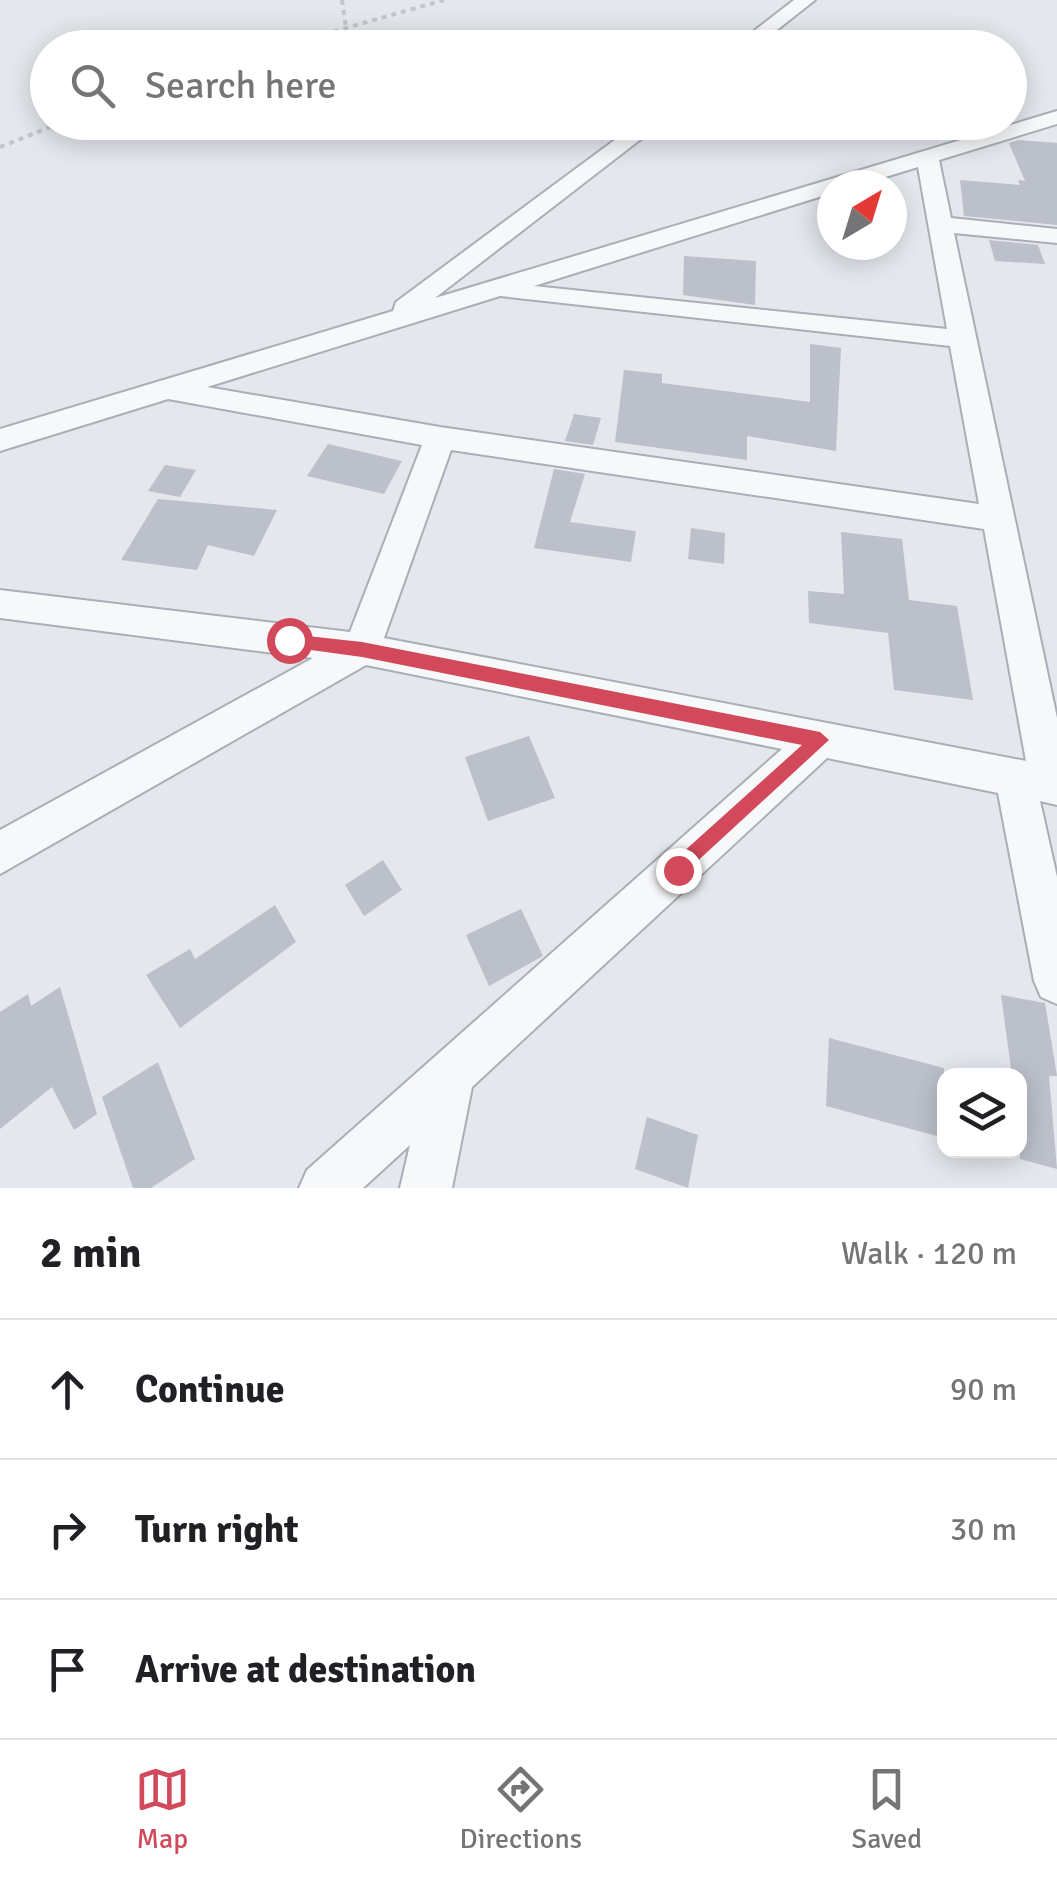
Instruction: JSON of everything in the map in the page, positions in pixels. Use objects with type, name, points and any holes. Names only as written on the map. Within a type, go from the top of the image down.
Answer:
[{"type":"street","points":[[765,30],[806,0]]},
{"type":"street","points":[[1027,127],[1057,118]]},
{"type":"street","points":[[380,326],[629,140]]},
{"type":"street","points":[[886,170],[984,140]]},
{"type":"street","points":[[928,157],[999,519],[1041,783],[1057,981]]},
{"type":"street","points":[[0,440],[817,191]]},
{"type":"street","points":[[941,224],[1057,236]]},
{"type":"street","points":[[494,289],[964,339]]},
{"type":"street","points":[[166,390],[440,438],[999,519]]},
{"type":"street","points":[[0,853],[362,650],[440,438]]},
{"type":"street","points":[[0,604],[362,650],[1041,783]]},
{"type":"street","points":[[325,1188],[820,740]]},
{"type":"street","points":[[426,1188],[450,1076]]},
{"type":"path","points":[[342,0],[346,28]]},
{"type":"path","points":[[339,30],[444,0]]},
{"type":"path","points":[[0,148],[30,136]]},
{"type":"building","points":[[1009,143],[1057,143],[1057,225],[964,216],[960,180],[1020,185],[1018,180],[1025,181]]},
{"type":"building","points":[[989,240],[1038,245],[1045,264],[995,261]]},
{"type":"building","points":[[684,256],[756,261],[755,305],[683,295]]},
{"type":"building","points":[[810,344],[841,348],[836,451],[747,436],[747,460],[615,442],[624,370],[662,374],[662,383],[810,402]]},
{"type":"building","points":[[574,414],[601,418],[593,445],[565,441]]},
{"type":"building","points":[[328,444],[402,461],[384,494],[307,476]]},
{"type":"building","points":[[165,465],[196,470],[180,497],[148,491]]},
{"type":"building","points":[[554,469],[585,474],[570,522],[636,531],[631,562],[534,548]]},
{"type":"building","points":[[158,499],[277,510],[254,556],[208,545],[197,570],[121,560]]},
{"type":"building","points":[[691,528],[725,533],[724,564],[688,559]]},
{"type":"building","points":[[841,532],[902,539],[909,600],[957,606],[973,700],[894,690],[888,633],[809,623],[808,591],[844,594]]},
{"type":"building","points":[[529,736],[555,798],[488,821],[465,757]]},
{"type":"building","points":[[383,860],[402,890],[364,916],[345,885]]},
{"type":"building","points":[[275,905],[296,942],[180,1028],[146,975],[190,949],[195,959]]},
{"type":"building","points":[[521,909],[543,956],[489,986],[466,935]]},
{"type":"building","points":[[60,987],[97,1114],[74,1130],[52,1087],[0,1129],[0,1012],[28,994],[31,1006]]},
{"type":"building","points":[[1001,995],[1045,1003],[1057,1076],[1049,1076],[1057,1169],[1020,1159],[1027,1158],[1027,1068],[1011,1068]]},
{"type":"building","points":[[829,1038],[944,1068],[937,1068],[937,1136],[826,1106]]},
{"type":"building","points":[[158,1062],[195,1159],[151,1188],[133,1188],[102,1097]]},
{"type":"building","points":[[647,1117],[698,1135],[688,1188],[635,1169]]},
{"type":"route","points":[[289,640],[362,650],[820,740],[678,870]]}]
